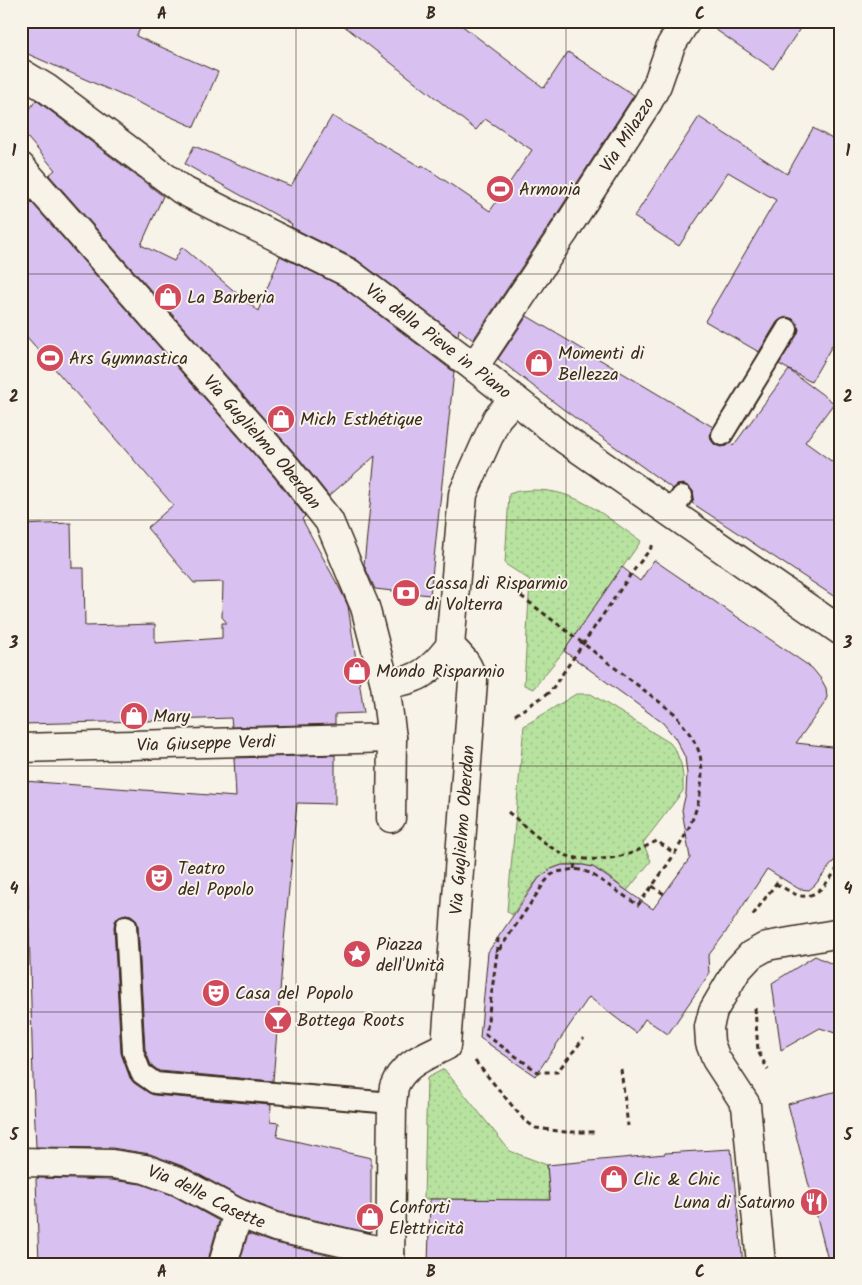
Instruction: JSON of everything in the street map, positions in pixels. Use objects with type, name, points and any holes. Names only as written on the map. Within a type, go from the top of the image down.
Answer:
[{"type":"street","name":"Via Milazzo","points":[[474,367],[648,102],[657,84],[671,45],[686,21]]},
{"type":"street","name":"Via della Pieve in Piano","points":[[21,73],[46,88],[182,190],[349,273],[474,367],[566,440],[676,505],[841,631]]},
{"type":"street","name":"Via Guglielmo Oberdan","points":[[21,167],[286,467],[328,521],[365,607],[385,684],[392,738],[391,818]]},
{"type":"street","points":[[385,684],[403,681],[419,675],[443,656],[450,646],[463,494],[498,418],[514,398]]},
{"type":"street","name":"Via Guglielmo Oberdan","points":[[390,1258],[392,1103],[394,1088],[400,1076],[411,1063],[446,1046],[473,681],[466,662],[450,646]]},
{"type":"street","name":"Via Giuseppe Verdi","points":[[21,748],[392,738]]},
{"type":"street","points":[[761,1264],[746,1105],[716,1059],[710,1043],[709,1027],[713,1011],[737,970],[752,955],[767,946],[841,933]]},
{"type":"street","name":"Via delle Casette","points":[[21,1162],[112,1164],[145,1169],[178,1181],[238,1213],[274,1228],[390,1258]]},
{"type":"street","points":[[223,1264],[238,1213]]},
{"type":"lane","points":[[722,435],[787,329]]},
{"type":"lane","points":[[126,926],[133,1052],[141,1073],[155,1082],[392,1103]]},
{"type":"path","points":[[516,715],[550,692],[631,574],[654,544]]},
{"type":"path","points":[[497,953],[545,882],[551,875],[557,872],[574,869],[590,873],[638,905],[675,854],[686,834],[700,796],[700,754],[689,732],[674,713],[521,596]]},
{"type":"path","points":[[508,812],[558,852],[576,858],[595,860],[615,858],[657,841],[675,854]]},
{"type":"path","points":[[574,869],[576,858]]},
{"type":"path","points":[[776,884],[798,896],[811,894],[824,887],[841,863]]},
{"type":"path","points":[[750,920],[780,878]]},
{"type":"path","points":[[652,886],[664,894]]},
{"type":"path","points":[[498,938],[486,1035],[538,1072],[557,1072],[584,1038]]},
{"type":"path","points":[[755,1003],[758,1051],[768,1070]]},
{"type":"path","points":[[446,1032],[474,1061],[524,1120],[536,1128],[565,1132],[594,1132]]},
{"type":"path","points":[[622,1069],[628,1126]]},
{"type":"green space","points":[[532,490],[563,494],[577,499],[603,514],[641,541],[564,651],[533,689],[524,685],[530,580],[505,564],[509,494]]},
{"type":"green space","points":[[576,694],[591,694],[670,743],[676,751],[681,764],[683,791],[643,843],[651,861],[627,891],[595,869],[577,864],[561,866],[552,869],[536,881],[512,915],[507,911],[524,726]]},
{"type":"green space","points":[[444,1069],[510,1151],[547,1165],[550,1200],[424,1199],[427,1078]]},
{"type":"building","points":[[21,21],[145,21],[136,36],[218,72],[194,127],[21,51]]},
{"type":"building","points":[[338,21],[456,21],[544,88],[568,52],[634,95],[473,340],[459,329],[458,336],[356,259],[291,227],[292,224],[185,164],[194,146],[291,186],[332,116],[421,167],[422,165],[490,211],[532,150],[485,119],[476,130]]},
{"type":"building","points":[[703,21],[805,21],[773,69]]},
{"type":"building","points":[[36,100],[163,196],[141,245],[174,261],[182,247],[258,311],[280,256],[341,286],[454,372],[430,595],[375,589],[364,565],[375,456],[329,496],[298,457],[49,175],[55,170],[21,130],[21,122]]},
{"type":"building","points":[[699,117],[787,174],[813,128],[841,144],[841,330],[811,382],[779,364],[799,330],[797,323],[793,319],[787,317],[777,322],[759,352],[705,321],[776,200],[728,172],[679,246],[634,217]]},
{"type":"building","points":[[25,195],[274,477],[305,516],[302,519],[348,606],[364,713],[335,714],[335,724],[232,727],[231,718],[22,724],[21,525],[71,523],[72,568],[84,568],[85,626],[155,624],[155,643],[222,638],[222,623],[227,623],[222,617],[223,582],[194,583],[147,528],[173,505],[21,330],[21,199]]},
{"type":"building","points":[[527,316],[713,427],[710,434],[711,440],[715,445],[721,447],[727,446],[730,443],[733,446],[789,370],[834,403],[805,442],[841,468],[841,601],[692,503],[693,491],[689,487],[683,484],[677,485],[673,489],[498,359]]},
{"type":"building","points":[[654,560],[812,668],[821,679],[826,688],[827,697],[796,743],[841,748],[841,852],[809,890],[799,889],[767,869],[708,956],[709,974],[668,1034],[645,1019],[636,1033],[589,997],[535,1076],[480,1038],[488,952],[539,878],[551,869],[562,865],[593,867],[653,909],[690,858],[682,810],[686,793],[687,774],[685,757],[675,738],[663,723],[564,651],[622,567],[640,581]]},
{"type":"building","points":[[335,755],[335,804],[297,803],[273,1081],[159,1071],[151,1065],[145,1050],[138,925],[136,919],[126,914],[119,916],[115,921],[114,927],[121,1053],[130,1078],[149,1093],[154,1095],[271,1105],[270,1122],[279,1123],[277,1137],[371,1158],[371,1233],[280,1212],[244,1199],[185,1167],[150,1154],[112,1148],[36,1147],[24,781],[236,797],[234,758]]},
{"type":"building","points":[[815,956],[841,968],[841,1035],[820,1028],[781,1050],[772,983]]},
{"type":"building","points":[[841,1090],[841,1264],[829,1264],[788,1104]]},
{"type":"building","points":[[731,1149],[743,1264],[428,1264],[430,1199],[550,1200],[547,1165],[665,1153]]},
{"type":"building","points":[[36,1179],[111,1180],[141,1184],[172,1195],[219,1221],[208,1264],[39,1264]]},
{"type":"building","points":[[248,1234],[271,1242],[367,1264],[239,1264]]},
{"type":"place","name":"Armonia","points":[[500,189]]},
{"type":"place","name":"La Barberia","points":[[168,297]]},
{"type":"place","name":"Ars Gymnastica","points":[[50,358]]},
{"type":"place","name":"Momenti di Bellezza","points":[[539,363]]},
{"type":"place","name":"Mich Esthétique","points":[[281,419]]},
{"type":"place","name":"Cassa di Risparmio di Volterra","points":[[406,593]]},
{"type":"place","name":"Mondo Risparmio","points":[[357,671]]},
{"type":"place","name":"Mary","points":[[134,716]]},
{"type":"place","name":"Teatro del Popolo","points":[[159,878]]},
{"type":"place","name":"Piazza dell'Unità","points":[[357,954]]},
{"type":"place","name":"Casa del Popolo","points":[[216,993]]},
{"type":"place","name":"Bottega Roots","points":[[278,1020]]},
{"type":"place","name":"Clic & Chic","points":[[614,1179]]},
{"type":"place","name":"Luna di Saturno","points":[[814,1202]]},
{"type":"place","name":"Conforti Elettricità","points":[[370,1217]]}]
